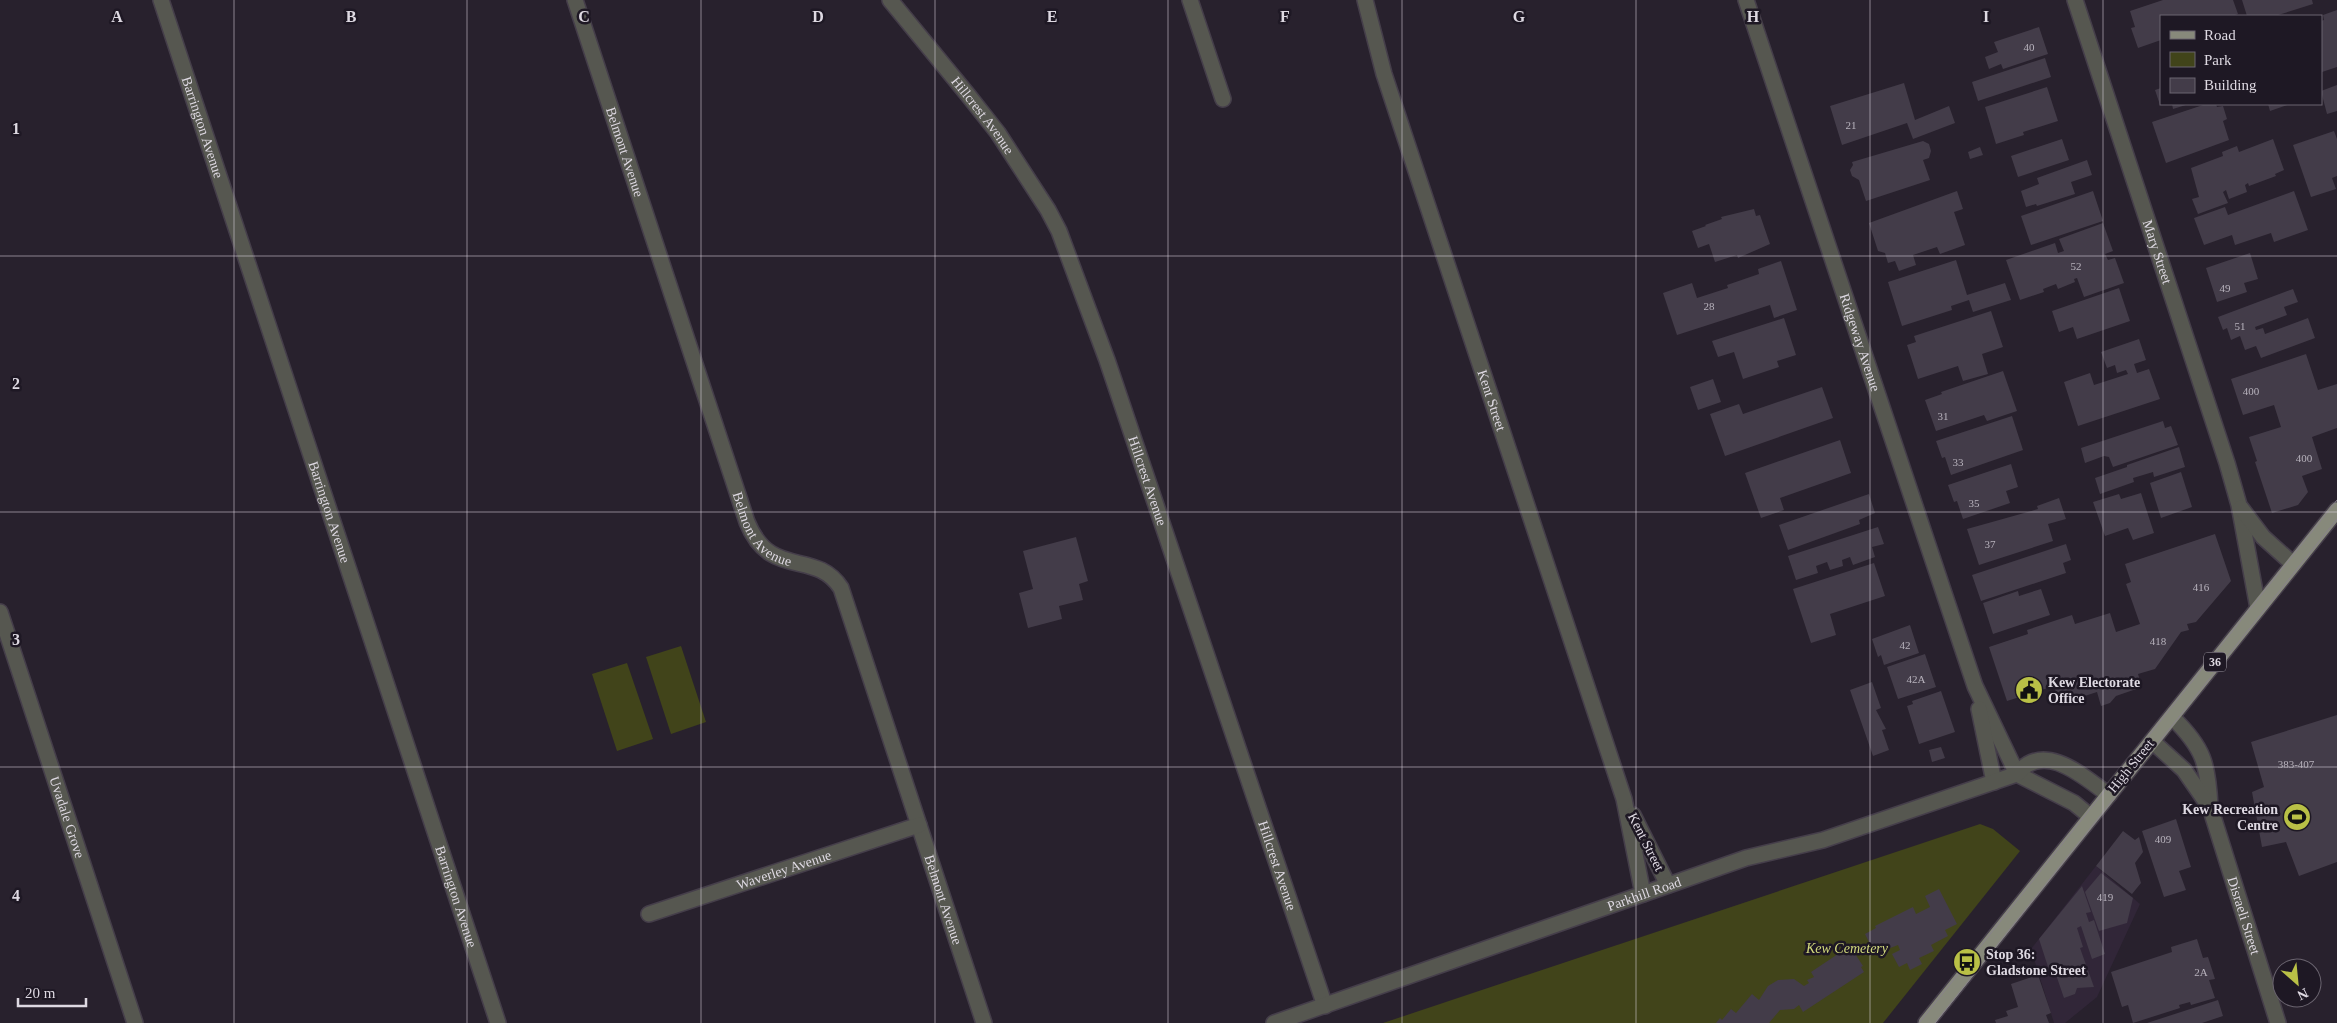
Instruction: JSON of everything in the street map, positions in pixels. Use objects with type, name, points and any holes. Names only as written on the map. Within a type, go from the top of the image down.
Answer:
[{"type":"main road","name":"High Street","points":[[1926,1023],[2337,510]]},
{"type":"street","name":"Barrington Avenue","points":[[161,0],[498,1023]]},
{"type":"street","name":"Belmont Avenue","points":[[575,0],[750,529],[760,545],[770,554],[781,560],[827,572],[835,578],[841,588],[984,1023]]},
{"type":"street","name":"Hillcrest Avenue","points":[[890,0],[998,134],[1048,210],[1059,231],[1107,360],[1325,1006]]},
{"type":"street","points":[[1190,0],[1223,99]]},
{"type":"street","name":"Kent Street","points":[[1365,0],[1384,74],[1624,798],[1643,894]]},
{"type":"street","name":"Ridgeway Avenue","points":[[1746,0],[1975,686],[2017,774]]},
{"type":"street","name":"Mary Street","points":[[2075,0],[2239,505],[2258,608]]},
{"type":"street","name":"Mary Street","points":[[2239,505],[2263,537],[2293,564]]},
{"type":"street","name":"Uvadale Grove","points":[[0,612],[135,1023]]},
{"type":"street","name":"Ridgeway Avenue","points":[[1975,686],[1994,782]]},
{"type":"street","name":"Disraeli Street","points":[[2172,717],[2197,746],[2204,760],[2208,774],[2210,807],[2278,1023]]},
{"type":"street","name":"Disraeli Street","points":[[2152,741],[2184,770],[2210,807]]},
{"type":"street","name":"Parkhill Road","points":[[1274,1023],[1746,858],[1823,840],[1994,782],[2017,774],[2022,767],[2031,762],[2047,760],[2068,765],[2108,795]]},
{"type":"street","points":[[2017,774],[2074,804],[2091,817]]},
{"type":"street","name":"Kent Street","points":[[1624,798],[1668,885]]},
{"type":"street","name":"Waverley Avenue","points":[[649,914],[919,825]]},
{"type":"shaded area","points":[[2096,866],[2140,904],[2097,997],[2065,1023],[2054,1023],[2031,949]]},
{"type":"green space","points":[[681,646],[706,722],[671,734],[646,657]]},
{"type":"green space","points":[[627,663],[653,739],[617,751],[592,674]]},
{"type":"green space","name":"Kew Cemetery","points":[[1980,824],[1993,829],[2020,851],[1883,1023],[1383,1023]]},
{"type":"building","points":[[2163,0],[2233,0],[2238,14],[2160,15],[2160,40],[2138,48],[2131,28],[2135,27],[2130,11]]},
{"type":"building","points":[[2242,0],[2312,0],[2313,4],[2278,15],[2247,15]]},
{"type":"building","points":[[2337,10],[2337,67],[2322,72],[2322,21],[2324,20],[2323,15]]},
{"type":"building","points":[[2039,27],[2048,54],[2003,69],[2001,64],[1989,69],[1985,57],[1998,52],[1994,42]]},
{"type":"building","points":[[2045,58],[2051,77],[1978,101],[1972,82]]},
{"type":"building","points":[[1904,83],[1915,120],[1949,106],[1955,123],[1913,139],[1907,123],[1842,145],[1830,106]]},
{"type":"building","points":[[2337,85],[2337,111],[2327,114],[2322,91]]},
{"type":"building","points":[[2047,87],[2058,121],[2023,132],[2024,135],[1996,144],[1985,107]]},
{"type":"building","points":[[2160,88],[2160,105],[2155,90]]},
{"type":"building","points":[[2172,105],[2186,105],[2173,109]]},
{"type":"building","points":[[2203,105],[2223,106],[2227,119],[2223,121],[2229,140],[2166,163],[2152,122]]},
{"type":"building","points":[[2268,105],[2287,105],[2270,111]]},
{"type":"building","points":[[2334,131],[2337,139],[2337,176],[2332,178],[2336,189],[2311,197],[2293,145]]},
{"type":"building","points":[[2062,139],[2069,160],[2018,177],[2011,156]]},
{"type":"building","points":[[2273,139],[2284,170],[2275,174],[2276,176],[2249,186],[2248,183],[2245,185],[2247,192],[2229,199],[2226,190],[2223,192],[2228,203],[2198,214],[2192,199],[2199,197],[2191,168],[2223,156],[2222,152],[2237,146],[2239,152]]},
{"type":"building","points":[[1923,141],[1929,144],[1931,151],[1929,158],[1923,160],[1930,180],[1866,201],[1859,180],[1852,176],[1850,170],[1853,165],[1852,162]]},
{"type":"building","points":[[1980,147],[1983,155],[1970,159],[1968,152]]},
{"type":"building","points":[[2087,160],[2092,175],[2071,182],[2075,194],[2037,206],[2036,204],[2026,207],[2021,191],[2039,184],[2037,178]]},
{"type":"building","points":[[1957,191],[1963,209],[1954,212],[1965,245],[1940,254],[1937,247],[1913,255],[1916,265],[1899,271],[1895,261],[1888,263],[1885,253],[1878,251],[1869,223]]},
{"type":"building","points":[[2093,191],[2103,221],[2031,245],[2021,216]]},
{"type":"building","points":[[2294,191],[2308,230],[2274,242],[2271,233],[2235,245],[2232,235],[2204,245],[2194,218],[2225,207],[2228,215]]},
{"type":"building","points":[[1754,209],[1756,216],[1760,215],[1770,244],[1738,258],[1737,255],[1715,262],[1709,244],[1698,248],[1692,231],[1722,219],[1721,217]]},
{"type":"building","points":[[2103,223],[2113,251],[2105,254],[2108,260],[2115,258],[2124,283],[2084,297],[2077,278],[2074,279],[2075,282],[2058,289],[2056,284],[2043,289],[2044,292],[2020,300],[2006,260],[2055,243],[2058,253],[2064,251],[2059,239]]},
{"type":"building","points":[[2250,253],[2258,279],[2244,283],[2247,292],[2217,302],[2206,268]]},
{"type":"building","points":[[1956,260],[1967,295],[2005,283],[2011,300],[1973,312],[1969,300],[1951,306],[1952,310],[1902,326],[1888,282]]},
{"type":"building","points":[[1781,261],[1797,310],[1774,318],[1770,305],[1677,335],[1663,293],[1692,283],[1697,298],[1728,288],[1727,285],[1759,274],[1758,269]]},
{"type":"building","points":[[2119,288],[2130,321],[2077,339],[2073,327],[2059,332],[2052,311]]},
{"type":"building","points":[[2293,289],[2298,302],[2284,307],[2287,315],[2255,327],[2256,330],[2263,328],[2265,334],[2308,318],[2315,338],[2261,358],[2256,346],[2245,350],[2240,336],[2231,340],[2227,328],[2223,330],[2218,317]]},
{"type":"building","points":[[1991,311],[2003,347],[1982,354],[1988,374],[1963,381],[1958,366],[1918,379],[1907,345],[1916,342],[1914,336]]},
{"type":"building","points":[[1784,318],[1796,355],[1777,361],[1779,367],[1743,379],[1734,352],[1718,357],[1712,341]]},
{"type":"building","points":[[2139,339],[2146,360],[2134,364],[2137,373],[2149,369],[2160,399],[2078,426],[2064,382],[2090,373],[2094,385],[2128,374],[2126,370],[2117,373],[2115,365],[2107,368],[2101,352]]},
{"type":"building","points":[[2306,354],[2318,390],[2337,384],[2337,428],[2312,437],[2322,469],[2302,476],[2308,492],[2298,505],[2272,513],[2249,437],[2281,427],[2274,405],[2243,415],[2231,379]]},
{"type":"building","points":[[2003,371],[2017,411],[1987,421],[1984,415],[1936,431],[1925,400],[1942,394],[1941,392]]},
{"type":"building","points":[[1713,379],[1721,402],[1698,410],[1690,387]]},
{"type":"building","points":[[1822,387],[1833,418],[1725,456],[1710,414],[1739,404],[1743,414]]},
{"type":"building","points":[[2012,416],[2023,450],[1951,475],[1945,457],[1942,458],[1936,441]]},
{"type":"building","points":[[2163,421],[2165,428],[2171,426],[2178,445],[2113,467],[2109,457],[2104,456],[2085,463],[2081,448]]},
{"type":"building","points":[[1840,440],[1851,473],[1780,498],[1784,510],[1761,518],[1745,473]]},
{"type":"building","points":[[2179,447],[2185,467],[2154,477],[2153,472],[2133,478],[2134,482],[2100,494],[2095,478]]},
{"type":"building","points":[[2011,464],[2018,487],[2006,491],[2010,503],[1963,519],[1957,501],[1954,502],[1948,485]]},
{"type":"building","points":[[2181,472],[2192,507],[2161,518],[2150,483]]},
{"type":"building","points":[[2141,493],[2154,533],[2133,540],[2128,528],[2105,536],[2093,502],[2119,494],[2121,499]]},
{"type":"building","points":[[1869,494],[1875,513],[1859,520],[1860,524],[1788,550],[1779,525]]},
{"type":"building","points":[[2059,498],[2066,519],[2048,524],[2053,541],[1979,565],[1967,529],[2038,509],[2037,506]]},
{"type":"building","points":[[1878,527],[1884,544],[1872,547],[1875,557],[1853,565],[1850,557],[1842,560],[1843,566],[1830,570],[1827,562],[1816,566],[1818,573],[1796,580],[1788,556]]},
{"type":"building","points":[[2215,534],[2231,581],[2196,622],[2187,624],[2189,630],[2181,632],[2155,669],[2138,674],[2142,687],[2116,696],[2110,703],[2101,706],[2097,692],[2060,704],[2054,686],[2007,701],[1989,647],[2028,634],[2027,630],[2072,615],[2075,624],[2110,613],[2116,632],[2140,624],[2126,584],[2131,582],[2125,564]]},
{"type":"building","points":[[1076,537],[1088,581],[1079,584],[1083,600],[1059,606],[1062,619],[1028,628],[1019,593],[1033,589],[1023,551]]},
{"type":"building","points":[[2066,544],[2071,560],[2063,563],[2066,573],[1981,601],[1972,575]]},
{"type":"building","points":[[1874,563],[1885,596],[1830,614],[1836,635],[1811,643],[1793,589]]},
{"type":"building","points":[[2041,589],[2050,615],[1993,634],[1983,603],[2018,591],[2019,596]]},
{"type":"building","points":[[1910,625],[1919,653],[1884,665],[1881,655],[1878,657],[1872,639]]},
{"type":"building","points":[[1925,654],[1936,687],[1898,699],[1887,667]]},
{"type":"building","points":[[1872,682],[1881,708],[1876,710],[1886,729],[1882,730],[1889,750],[1873,756],[1850,690]]},
{"type":"building","points":[[1941,691],[1955,732],[1919,744],[1907,706],[1913,704],[1912,701]]},
{"type":"building","name":"Kew Recreation Centre","points":[[2337,715],[2337,862],[2299,876],[2286,842],[2262,847],[2252,792],[2264,787],[2251,742]]},
{"type":"building","points":[[1941,747],[1945,758],[1932,762],[1929,750]]},
{"type":"building","points":[[2176,819],[2191,867],[2179,871],[2186,890],[2164,897],[2142,831]]},
{"type":"building","points":[[2123,831],[2135,840],[2139,837],[2143,852],[2135,863],[2141,883],[2132,894],[2096,866]]},
{"type":"building","points":[[2101,873],[2133,898],[2127,923],[2099,931],[2085,892]]},
{"type":"building","points":[[2082,886],[2091,912],[2086,913],[2089,922],[2094,920],[2105,954],[2092,959],[2081,926],[2077,928],[2083,947],[2080,948],[2094,987],[2077,988],[2075,994],[2064,998],[2054,969],[2049,970],[2039,939]]},
{"type":"building","points":[[1939,889],[1957,924],[1945,930],[1948,936],[1931,945],[1934,951],[1919,958],[1922,964],[1910,970],[1907,963],[1899,967],[1892,954],[1900,950],[1898,945],[1875,954],[1865,934],[1876,928],[1875,926],[1913,907],[1916,914],[1930,907],[1925,896]]},
{"type":"building","points":[[2197,939],[2203,958],[2208,957],[2215,979],[2209,980],[2215,998],[2191,1005],[2190,1002],[2179,1005],[2180,1008],[2133,1023],[2128,1005],[2122,1007],[2111,972],[2172,952],[2171,947]]},
{"type":"building","points":[[1850,946],[1863,966],[1861,967],[1864,972],[1803,1012],[1799,1005],[1794,1009],[1780,1010],[1769,1023],[1716,1023],[1720,1018],[1722,1020],[1731,1009],[1736,1013],[1752,994],[1759,1000],[1768,986],[1778,980],[1794,979],[1804,986],[1809,983],[1807,980],[1814,977],[1811,972]]},
{"type":"building","points":[[2038,975],[2051,1013],[2046,1015],[2049,1023],[1996,1023],[1995,1020],[2008,1016],[2006,1011],[2018,1007],[2011,984]]},
{"type":"building","points":[[2218,1000],[2223,1016],[2202,1023],[2147,1023]]},
{"type":"tram line","points":[[1919,1023],[2337,500]]},
{"type":"tram line","points":[[1935,1023],[2337,519]]},
{"type":"place","name":"Kew Electorate Office","points":[[2029,690]]},
{"type":"place","name":"Kew Recreation Centre","points":[[2297,817]]},
{"type":"place","name":"Stop 36: Gladstone Street","points":[[1967,962]]}]
